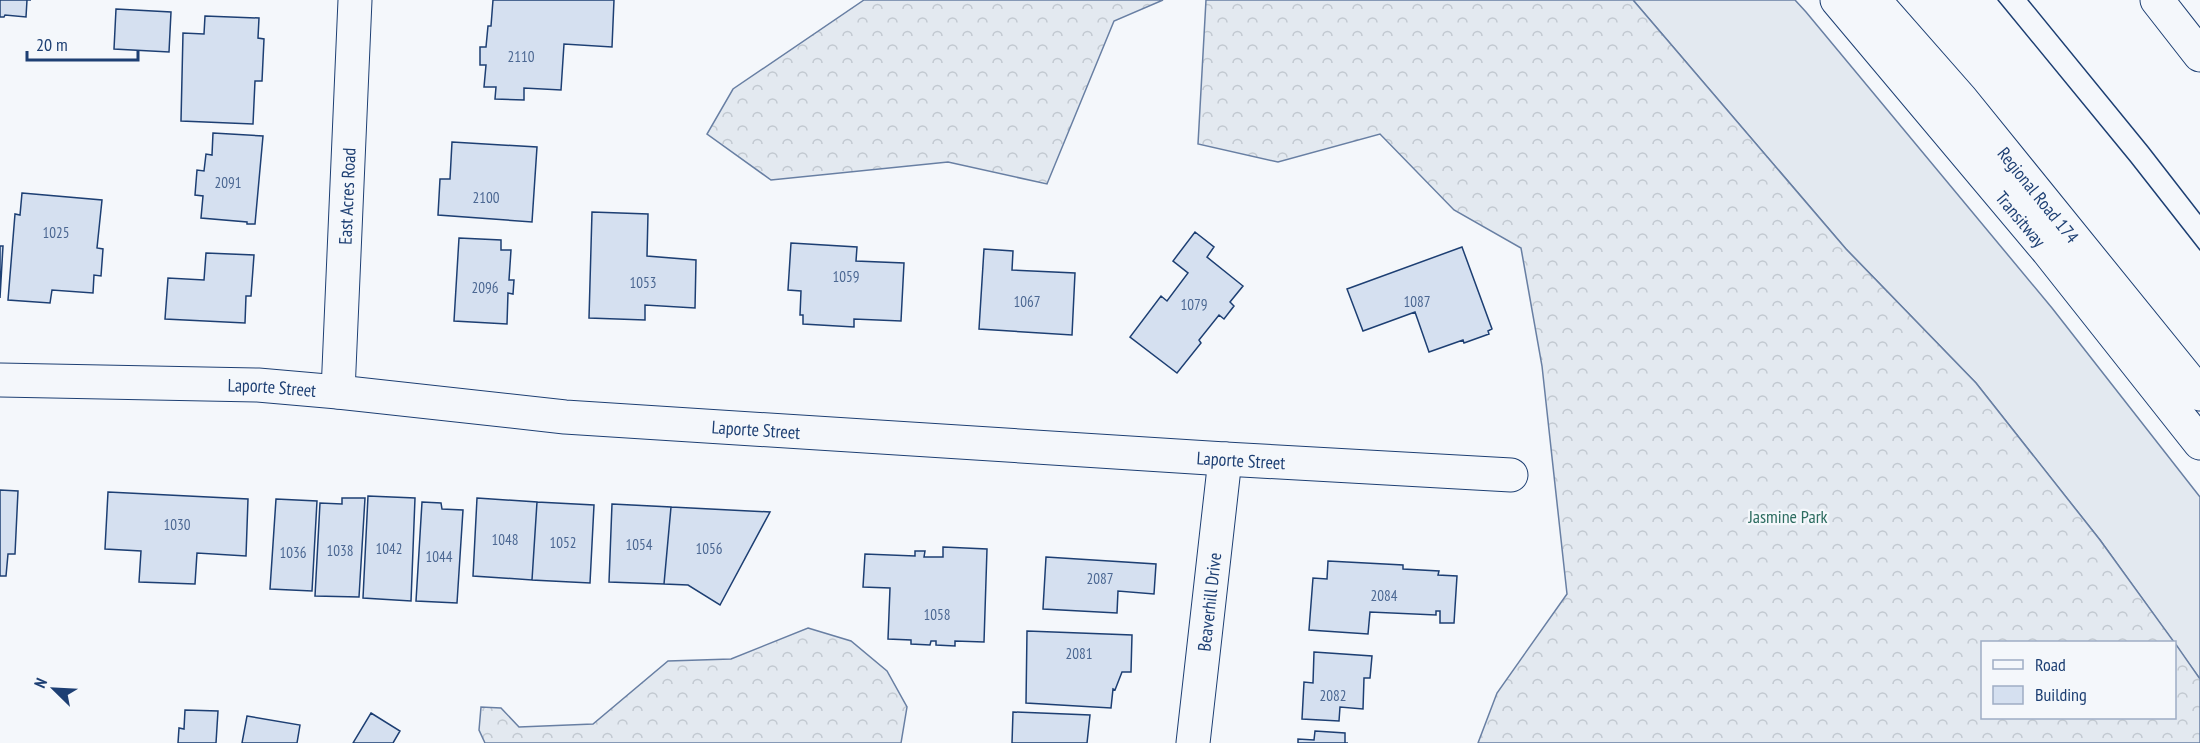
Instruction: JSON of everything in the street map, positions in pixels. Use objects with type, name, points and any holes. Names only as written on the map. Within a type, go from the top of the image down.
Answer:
[{"type":"main road","name":"East Acres Road","points":[[338,392],[355,0]]},
{"type":"main road","name":"Transitway","points":[[1838,0],[2048,251],[2200,443]]},
{"type":"main road","name":"Regional Road 174","points":[[1874,0],[1961,99],[2200,394]]},
{"type":"main road","points":[[2157,0],[2200,55]]},
{"type":"main road","name":"Laporte Street","points":[[0,380],[258,385],[565,417],[1511,475]]},
{"type":"main road","name":"Beaverhill Drive","points":[[1193,743],[1225,459]]},
{"type":"green space","points":[[864,0],[1163,0],[1114,21],[1047,184],[948,162],[771,180],[707,134],[733,89]]},
{"type":"green space","name":"Jasmine Park","points":[[1206,0],[1633,0],[1846,249],[1976,383],[2100,540],[2173,641],[1981,641],[1981,719],[2176,719],[2176,644],[2200,679],[2200,743],[1478,743],[1497,693],[1567,594],[1542,366],[1521,248],[1454,210],[1380,134],[1278,162],[1198,144]]},
{"type":"green space","points":[[1633,0],[1795,0],[1806,12],[2052,308],[2200,497],[2200,679],[2176,646],[2176,641],[2173,641],[2100,540],[1976,383],[1846,249]]},
{"type":"green space","points":[[808,628],[851,641],[887,671],[907,707],[901,743],[485,743],[479,730],[481,707],[501,708],[519,727],[593,724],[668,661],[731,659]]},
{"type":"building","points":[[0,0],[27,0],[26,17],[5,15],[0,17]]},
{"type":"building","points":[[493,0],[614,0],[612,47],[564,44],[561,90],[524,88],[524,100],[495,99],[496,87],[484,87],[486,65],[480,65],[480,47],[486,47],[488,26],[491,26]]},
{"type":"building","points":[[116,9],[171,12],[169,52],[114,49]]},
{"type":"building","points":[[205,16],[259,18],[258,38],[264,39],[262,81],[255,81],[253,124],[181,121],[183,33],[204,34]]},
{"type":"building","points":[[213,133],[263,136],[255,224],[201,218],[203,196],[195,195],[197,170],[204,171],[206,154],[212,155]]},
{"type":"building","points":[[452,142],[537,147],[532,222],[438,215],[440,179],[450,179]]},
{"type":"building","points":[[22,193],[102,200],[97,248],[103,249],[101,276],[94,275],[93,293],[52,290],[50,303],[8,300],[15,214],[20,215]]},
{"type":"building","points":[[592,212],[648,214],[647,256],[696,260],[695,308],[645,305],[645,320],[589,318]]},
{"type":"building","points":[[1195,232],[1214,247],[1207,257],[1243,286],[1230,302],[1234,306],[1224,319],[1219,315],[1199,340],[1201,343],[1177,373],[1130,337],[1161,296],[1167,301],[1188,273],[1173,261]]},
{"type":"building","points":[[459,238],[501,240],[501,250],[511,250],[509,280],[514,280],[513,294],[508,293],[507,324],[454,321]]},
{"type":"building","points":[[791,243],[857,247],[856,261],[904,263],[901,321],[854,319],[854,327],[803,324],[803,315],[800,315],[801,291],[788,290]]},
{"type":"building","points":[[0,246],[3,246],[0,298]]},
{"type":"building","points":[[1462,247],[1492,329],[1488,331],[1489,334],[1429,352],[1415,312],[1363,331],[1347,289]]},
{"type":"building","points":[[984,249],[1013,251],[1012,270],[1075,273],[1072,335],[979,329]]},
{"type":"building","points":[[206,253],[254,255],[251,296],[246,296],[245,323],[165,319],[168,278],[204,280]]},
{"type":"building","points":[[0,490],[18,491],[15,554],[8,554],[6,576],[0,576]]},
{"type":"building","points":[[108,492],[248,499],[246,556],[197,553],[195,584],[139,582],[141,551],[105,549]]},
{"type":"building","points":[[368,496],[415,498],[411,601],[363,598]]},
{"type":"building","points":[[342,498],[365,498],[359,597],[315,596],[320,503],[342,504]]},
{"type":"building","points":[[477,498],[537,502],[532,580],[473,576]]},
{"type":"building","points":[[276,499],[317,501],[312,591],[270,589]]},
{"type":"building","points":[[422,502],[441,503],[442,509],[463,510],[457,603],[416,601]]},
{"type":"building","points":[[537,502],[594,505],[590,583],[532,580]]},
{"type":"building","points":[[612,504],[671,507],[664,584],[609,582]]},
{"type":"building","points":[[671,507],[770,512],[720,605],[688,585],[664,584]]},
{"type":"building","points":[[943,547],[987,549],[984,642],[955,641],[955,646],[936,645],[936,641],[931,641],[930,645],[911,644],[911,640],[888,639],[890,588],[863,587],[865,554],[915,556],[915,551],[925,551],[924,557],[943,557]]},
{"type":"building","points":[[1046,557],[1156,564],[1154,594],[1118,591],[1117,613],[1043,609]]},
{"type":"building","points":[[1328,561],[1403,565],[1403,569],[1439,571],[1438,575],[1457,576],[1454,623],[1440,623],[1440,611],[1436,611],[1436,615],[1370,612],[1368,634],[1309,630],[1313,578],[1327,579]]},
{"type":"building","points":[[1027,631],[1132,635],[1131,672],[1122,672],[1115,690],[1113,689],[1111,708],[1026,703]]},
{"type":"building","points":[[1314,652],[1372,656],[1370,678],[1364,678],[1363,709],[1340,707],[1339,721],[1302,719],[1304,682],[1313,683]]},
{"type":"building","points":[[185,710],[218,711],[216,743],[178,743],[179,728],[184,729]]},
{"type":"building","points":[[1013,712],[1090,715],[1087,743],[1012,743]]},
{"type":"building","points":[[371,713],[400,731],[393,743],[353,743]]},
{"type":"building","points":[[247,716],[300,725],[297,743],[242,743]]},
{"type":"building","points":[[1315,731],[1345,733],[1345,743],[1298,743],[1298,739],[1314,740]]},
{"type":"tram line","points":[[1998,0],[2200,250]]},
{"type":"tram line","points":[[2028,0],[2200,214]]}]
